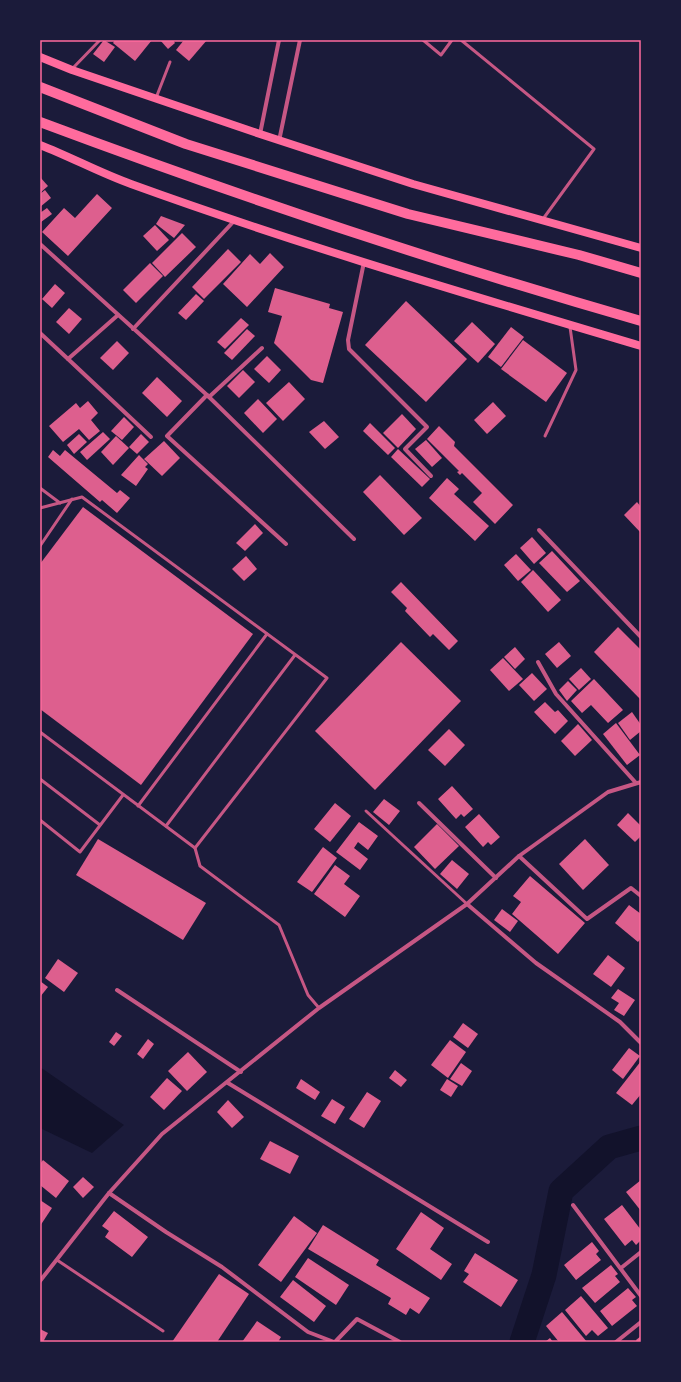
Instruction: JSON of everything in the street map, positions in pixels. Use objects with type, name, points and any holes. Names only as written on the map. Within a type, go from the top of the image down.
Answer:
[{"type":"main road","points":[[40,57],[72,70]]},
{"type":"main road","points":[[40,60],[413,184],[641,248]]},
{"type":"main road","points":[[40,88],[186,144],[408,214],[579,255],[641,273]]},
{"type":"main road","points":[[40,122],[170,171],[420,255],[529,289],[641,321]]},
{"type":"main road","points":[[41,146],[129,183],[235,220],[364,262],[641,346]]},
{"type":"street","points":[[260,134],[278,40]]},
{"type":"street","points":[[279,140],[300,40]]},
{"type":"street","points":[[133,329],[235,220]]},
{"type":"street","points":[[40,244],[208,396],[354,539]]},
{"type":"street","points":[[364,262],[348,340],[349,349],[427,427],[405,449],[431,476]]},
{"type":"street","points":[[68,359],[118,315]]},
{"type":"street","points":[[40,333],[151,437]]},
{"type":"street","points":[[262,348],[166,436],[286,544]]},
{"type":"street","points":[[539,530],[641,637]]},
{"type":"street","points":[[538,662],[556,694],[636,783]]},
{"type":"street","points":[[40,1281],[109,1193],[162,1134],[319,1008],[467,904],[519,856],[608,792],[641,782]]},
{"type":"street","points":[[419,803],[496,878]]},
{"type":"street","points":[[519,856],[587,919],[631,888],[641,896]]},
{"type":"street","points":[[467,904],[536,963],[620,1022],[641,1043]]},
{"type":"street","points":[[117,990],[241,1072]]},
{"type":"street","points":[[228,1082],[488,1242]]},
{"type":"street","points":[[109,1193],[166,1232],[222,1267],[308,1332],[334,1342],[357,1319],[400,1342]]},
{"type":"street","points":[[572,1205],[641,1296]]},
{"type":"street","points":[[621,1268],[641,1252]]},
{"type":"street","points":[[616,1342],[641,1322]]},
{"type":"lane","points":[[72,70],[100,40]]},
{"type":"lane","points":[[423,40],[441,54],[452,40]]},
{"type":"lane","points":[[461,40],[594,149],[542,220]]},
{"type":"lane","points":[[156,98],[170,62]]},
{"type":"lane","points":[[545,436],[576,370],[569,325]]},
{"type":"lane","points":[[40,488],[60,503]]},
{"type":"lane","points":[[40,508],[82,497],[326,678],[195,848]]},
{"type":"lane","points":[[40,546],[72,500]]},
{"type":"lane","points":[[138,806],[267,634]]},
{"type":"lane","points":[[166,826],[295,655]]},
{"type":"lane","points":[[40,732],[195,848],[200,866],[279,925],[308,995],[319,1008]]},
{"type":"lane","points":[[40,779],[100,824]]},
{"type":"lane","points":[[40,820],[80,852],[123,795]]},
{"type":"lane","points":[[366,811],[467,904]]},
{"type":"lane","points":[[56,1260],[163,1331]]},
{"type":"shaded area","points":[[40,1067],[124,1125],[92,1153],[40,1128]]},
{"type":"building","points":[[104,40],[115,47],[104,62],[93,54]]},
{"type":"building","points":[[115,40],[152,40],[135,61],[113,43]]},
{"type":"building","points":[[160,40],[173,40],[175,43],[168,49]]},
{"type":"building","points":[[184,40],[207,40],[189,61],[176,50]]},
{"type":"building","points":[[40,177],[48,186],[40,193]]},
{"type":"building","points":[[45,190],[51,198],[40,207],[40,194]]},
{"type":"building","points":[[97,194],[112,208],[68,256],[42,232],[64,208],[75,218]]},
{"type":"building","points":[[47,208],[52,214],[41,222],[40,213]]},
{"type":"building","points":[[161,216],[185,225],[174,238],[156,224]]},
{"type":"building","points":[[155,225],[169,240],[157,251],[143,236]]},
{"type":"building","points":[[182,233],[196,247],[165,277],[152,263]]},
{"type":"building","points":[[228,249],[241,262],[204,299],[192,287]]},
{"type":"building","points":[[270,253],[284,267],[247,307],[223,284],[250,254],[260,264]]},
{"type":"building","points":[[150,263],[163,276],[136,303],[123,290]]},
{"type":"building","points":[[55,284],[65,293],[52,308],[42,299]]},
{"type":"building","points":[[275,288],[330,304],[329,308],[343,312],[323,383],[311,380],[274,343],[282,316],[268,312]]},
{"type":"building","points":[[196,294],[204,301],[186,320],[178,313]]},
{"type":"building","points":[[406,301],[467,359],[426,402],[365,345]]},
{"type":"building","points":[[69,308],[82,319],[69,334],[56,322]]},
{"type":"building","points":[[241,318],[249,325],[225,349],[217,342]]},
{"type":"building","points":[[472,322],[495,344],[478,363],[454,341]]},
{"type":"building","points":[[511,327],[524,337],[501,367],[488,357]]},
{"type":"building","points":[[247,329],[255,336],[232,360],[224,353]]},
{"type":"building","points":[[523,340],[567,373],[546,402],[501,369]]},
{"type":"building","points":[[117,341],[129,353],[113,370],[100,358]]},
{"type":"building","points":[[267,356],[281,370],[269,383],[254,369]]},
{"type":"building","points":[[243,370],[255,382],[239,398],[227,386]]},
{"type":"building","points":[[157,377],[182,401],[167,417],[142,393]]},
{"type":"building","points":[[289,382],[305,399],[283,421],[266,403]]},
{"type":"building","points":[[258,399],[277,419],[263,433],[244,413]]},
{"type":"building","points":[[88,401],[98,413],[91,420],[100,431],[89,440],[79,429],[63,442],[49,426],[76,403],[80,408]]},
{"type":"building","points":[[493,402],[506,416],[487,434],[474,420]]},
{"type":"building","points":[[402,414],[416,429],[398,448],[383,433]]},
{"type":"building","points":[[124,417],[134,427],[122,440],[111,431]]},
{"type":"building","points":[[324,421],[339,437],[325,449],[309,432]]},
{"type":"building","points":[[370,423],[395,448],[388,455],[363,431]]},
{"type":"building","points":[[439,426],[455,442],[454,446],[513,505],[495,524],[473,502],[482,493],[462,473],[460,475],[457,472],[459,471],[427,439]]},
{"type":"building","points":[[103,432],[110,439],[87,460],[80,452]]},
{"type":"building","points":[[79,434],[87,442],[74,454],[67,445]]},
{"type":"building","points":[[141,434],[149,442],[137,454],[129,447]]},
{"type":"building","points":[[116,436],[129,448],[113,465],[101,452]]},
{"type":"building","points":[[426,440],[442,458],[432,467],[415,449]]},
{"type":"building","points":[[164,441],[180,458],[162,476],[144,459]]},
{"type":"building","points":[[398,449],[430,479],[422,487],[391,457]]},
{"type":"building","points":[[53,450],[60,456],[65,450],[117,493],[120,490],[130,498],[117,513],[102,500],[100,502],[48,457]]},
{"type":"building","points":[[139,455],[148,464],[145,467],[148,469],[136,486],[121,475]]},
{"type":"building","points":[[380,475],[422,518],[404,535],[363,492]]},
{"type":"building","points":[[447,478],[459,489],[454,494],[489,526],[475,541],[429,498]]},
{"type":"building","points":[[637,502],[641,507],[641,533],[624,515]]},
{"type":"building","points":[[83,507],[253,634],[141,785],[40,709],[40,564]]},
{"type":"building","points":[[255,524],[263,533],[245,551],[236,543]]},
{"type":"building","points":[[532,537],[546,553],[534,564],[520,548]]},
{"type":"building","points":[[552,551],[580,581],[567,592],[539,563]]},
{"type":"building","points":[[516,554],[531,570],[518,581],[504,565]]},
{"type":"building","points":[[246,556],[257,569],[244,581],[232,569]]},
{"type":"building","points":[[533,570],[561,600],[548,612],[521,582]]},
{"type":"building","points":[[401,582],[458,641],[449,650],[433,634],[430,637],[405,611],[407,608],[391,592]]},
{"type":"building","points":[[618,627],[641,650],[641,700],[594,652]]},
{"type":"building","points":[[401,642],[461,701],[375,790],[315,731]]},
{"type":"building","points":[[559,642],[571,656],[557,668],[545,654]]},
{"type":"building","points":[[515,647],[525,659],[515,669],[504,657]]},
{"type":"building","points":[[503,658],[523,679],[509,691],[490,670]]},
{"type":"building","points":[[581,668],[591,679],[579,690],[569,679]]},
{"type":"building","points":[[532,673],[547,689],[534,701],[519,685]]},
{"type":"building","points":[[594,679],[623,710],[608,723],[591,705],[582,713],[571,701]]},
{"type":"building","points":[[568,681],[577,690],[567,701],[559,690]]},
{"type":"building","points":[[545,702],[555,712],[558,710],[568,721],[555,734],[534,712]]},
{"type":"building","points":[[632,712],[641,725],[641,731],[630,740],[618,723]]},
{"type":"building","points":[[616,723],[640,755],[627,765],[603,734]]},
{"type":"building","points":[[578,724],[592,740],[575,756],[561,741]]},
{"type":"building","points":[[449,729],[465,745],[445,766],[428,750]]},
{"type":"building","points":[[452,786],[473,809],[464,817],[461,814],[456,819],[438,799]]},
{"type":"building","points":[[384,799],[400,811],[389,825],[373,812]]},
{"type":"building","points":[[335,803],[351,816],[330,842],[314,829]]},
{"type":"building","points":[[628,813],[641,826],[641,836],[635,842],[617,825]]},
{"type":"building","points":[[479,814],[500,837],[491,845],[488,842],[483,847],[465,827]]},
{"type":"building","points":[[359,822],[378,836],[368,850],[358,842],[354,848],[368,859],[360,870],[336,852]]},
{"type":"building","points":[[437,824],[459,846],[435,869],[414,847]]},
{"type":"building","points":[[98,839],[206,903],[183,940],[76,875]]},
{"type":"building","points":[[585,839],[609,865],[583,890],[559,864]]},
{"type":"building","points":[[323,847],[337,858],[312,892],[297,882]]},
{"type":"building","points":[[452,860],[469,874],[457,889],[440,874]]},
{"type":"building","points":[[335,865],[350,876],[344,884],[360,896],[345,917],[314,894]]},
{"type":"building","points":[[530,876],[585,923],[558,954],[512,914],[521,902],[513,896]]},
{"type":"building","points":[[629,905],[641,914],[641,938],[638,942],[615,923]]},
{"type":"building","points":[[502,909],[518,921],[510,932],[494,920]]},
{"type":"building","points":[[608,955],[625,968],[611,987],[593,974]]},
{"type":"building","points":[[58,959],[78,973],[64,992],[45,978]]},
{"type":"building","points":[[40,981],[48,987],[40,997]]},
{"type":"building","points":[[618,989],[635,1000],[624,1016],[614,1010],[619,1003],[611,998]]},
{"type":"building","points":[[463,1023],[478,1034],[468,1048],[453,1037]]},
{"type":"building","points":[[116,1032],[122,1036],[114,1046],[109,1042]]},
{"type":"building","points":[[148,1039],[154,1044],[143,1059],[137,1054]]},
{"type":"building","points":[[450,1040],[466,1052],[448,1078],[431,1065]]},
{"type":"building","points":[[629,1048],[640,1056],[623,1079],[612,1070]]},
{"type":"building","points":[[188,1052],[207,1072],[187,1091],[168,1071]]},
{"type":"building","points":[[641,1061],[641,1094],[632,1105],[616,1093]]},
{"type":"building","points":[[461,1063],[472,1071],[462,1086],[450,1079]]},
{"type":"building","points":[[395,1070],[407,1080],[401,1087],[389,1078]]},
{"type":"building","points":[[167,1078],[182,1091],[164,1110],[150,1097]]},
{"type":"building","points":[[301,1079],[320,1092],[315,1100],[296,1088]]},
{"type":"building","points":[[447,1079],[458,1086],[451,1097],[440,1090]]},
{"type":"building","points":[[367,1092],[381,1101],[364,1128],[349,1119]]},
{"type":"building","points":[[332,1099],[345,1107],[335,1124],[321,1116]]},
{"type":"building","points":[[228,1100],[244,1117],[232,1128],[217,1112]]},
{"type":"building","points":[[270,1141],[299,1156],[290,1174],[260,1159]]},
{"type":"building","points":[[43,1160],[69,1181],[56,1198],[40,1185],[40,1164]]},
{"type":"building","points":[[83,1177],[94,1187],[83,1198],[73,1187]]},
{"type":"building","points":[[641,1180],[641,1211],[626,1192]]},
{"type":"building","points":[[40,1200],[52,1208],[40,1226]]},
{"type":"building","points":[[622,1205],[641,1230],[641,1240],[636,1245],[632,1240],[625,1246],[604,1219]]},
{"type":"building","points":[[114,1211],[148,1237],[132,1257],[105,1237],[109,1231],[102,1226]]},
{"type":"building","points":[[421,1212],[444,1228],[430,1249],[452,1264],[441,1280],[396,1249]]},
{"type":"building","points":[[294,1216],[317,1233],[281,1282],[258,1265]]},
{"type":"building","points":[[323,1225],[379,1260],[376,1265],[430,1298],[419,1314],[410,1308],[406,1315],[388,1304],[391,1298],[308,1249]]},
{"type":"building","points":[[592,1242],[599,1251],[596,1254],[601,1260],[576,1280],[564,1265]]},
{"type":"building","points":[[475,1253],[518,1280],[501,1307],[463,1282],[469,1274],[464,1271]]},
{"type":"building","points":[[308,1258],[349,1285],[336,1305],[295,1277]]},
{"type":"building","points":[[611,1265],[618,1274],[615,1276],[620,1282],[595,1303],[582,1288]]},
{"type":"building","points":[[219,1274],[249,1294],[217,1342],[172,1342]]},
{"type":"building","points":[[293,1280],[326,1306],[314,1322],[280,1297]]},
{"type":"building","points":[[628,1288],[636,1297],[632,1300],[637,1306],[612,1326],[600,1311]]},
{"type":"building","points":[[581,1296],[608,1328],[598,1336],[592,1330],[586,1336],[565,1310]]},
{"type":"building","points":[[562,1312],[587,1342],[559,1342],[546,1326]]},
{"type":"building","points":[[257,1321],[281,1337],[278,1342],[242,1342]]},
{"type":"building","points":[[40,1329],[48,1333],[43,1342],[40,1342]]},
{"type":"building","points":[[641,1336],[641,1342],[637,1342],[636,1340]]},
{"type":"building","points":[[550,1338],[553,1342],[545,1342]]},
{"type":"waterway","points":[[522,1342],[544,1275],[561,1191],[609,1147],[641,1138]]}]
